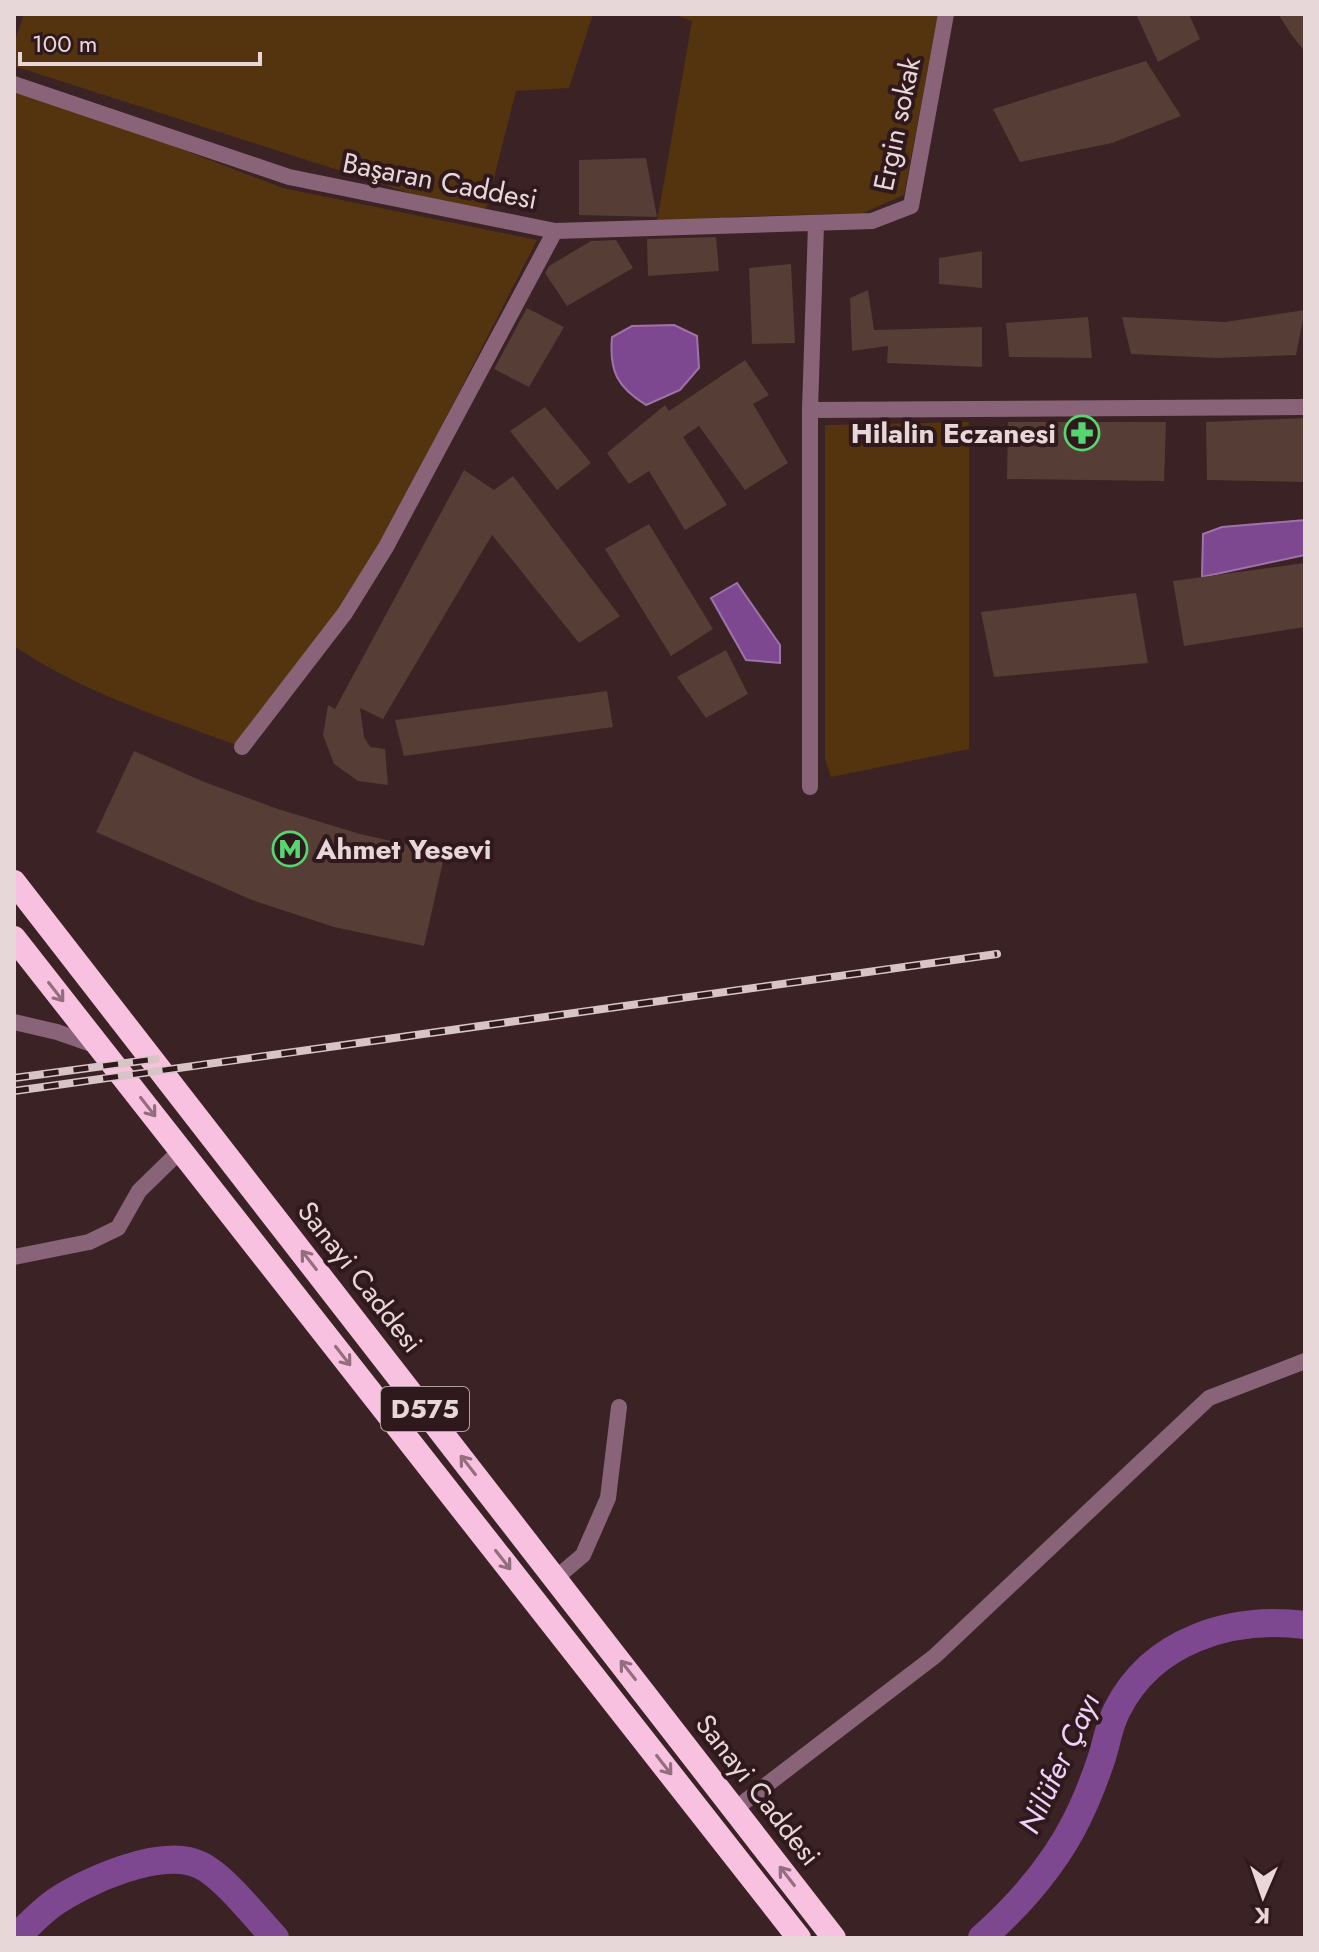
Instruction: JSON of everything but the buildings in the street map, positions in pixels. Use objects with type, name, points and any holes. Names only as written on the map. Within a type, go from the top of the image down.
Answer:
[{"type":"highway","name":"Sanayi Caddesi","points":[[14,882],[834,1938]]},
{"type":"highway","name":"Sanayi Caddesi","points":[[14,938],[799,1938]]},
{"type":"street","name":"Ergin sokak","points":[[872,221],[911,206],[946,14]]},
{"type":"street","name":"Başaran Caddesi","points":[[14,84],[289,177],[555,231],[872,221]]},
{"type":"street","points":[[810,787],[810,410],[816,225]]},
{"type":"street","points":[[242,747],[345,613],[386,547],[555,231]]},
{"type":"street","points":[[810,410],[1305,407]]},
{"type":"street","points":[[14,1022],[57,1032],[98,1047]]},
{"type":"street","points":[[14,1257],[89,1242],[118,1228],[139,1191],[181,1150]]},
{"type":"street","points":[[735,1809],[935,1656],[1209,1398],[1305,1361]]},
{"type":"street","points":[[556,1578],[583,1555],[608,1498],[619,1407]]},
{"type":"shaded area","points":[[24,14],[593,14],[569,88],[516,91],[484,217],[14,66],[14,43]]},
{"type":"shaded area","points":[[672,14],[938,14],[904,195],[863,213],[731,217],[656,228],[692,21]]},
{"type":"shaded area","points":[[14,85],[283,188],[537,240],[351,603],[242,747],[96,691],[14,646]]},
{"type":"shaded area","points":[[674,325],[697,336],[699,368],[680,390],[646,405],[628,392],[617,377],[612,359],[612,337],[632,326]]},
{"type":"shaded area","points":[[969,422],[969,749],[831,777],[825,759],[825,425]]},
{"type":"shaded area","points":[[1305,520],[1305,555],[1202,577],[1203,534],[1222,527]]},
{"type":"shaded area","points":[[737,583],[780,645],[780,663],[746,660],[711,598]]},
{"type":"waterway","name":"Nilüfer Çayı","points":[[982,1938],[1023,1898],[1058,1853],[1087,1796],[1117,1710],[1132,1686],[1151,1666],[1172,1650],[1222,1629],[1277,1623],[1305,1625]]},
{"type":"waterway","name":"Nilüfer Çayı","points":[[15,1938],[51,1905],[82,1886],[123,1869],[165,1860],[184,1860],[209,1870],[275,1938]]},
{"type":"railway","points":[[14,1091],[997,954]]},
{"type":"railway","points":[[14,1078],[156,1059]]},
{"type":"place","name":"Hilalin Eczanesi","points":[[1082,433]]},
{"type":"place","name":"Ahmet Yesevi","points":[[290,849]]}]
